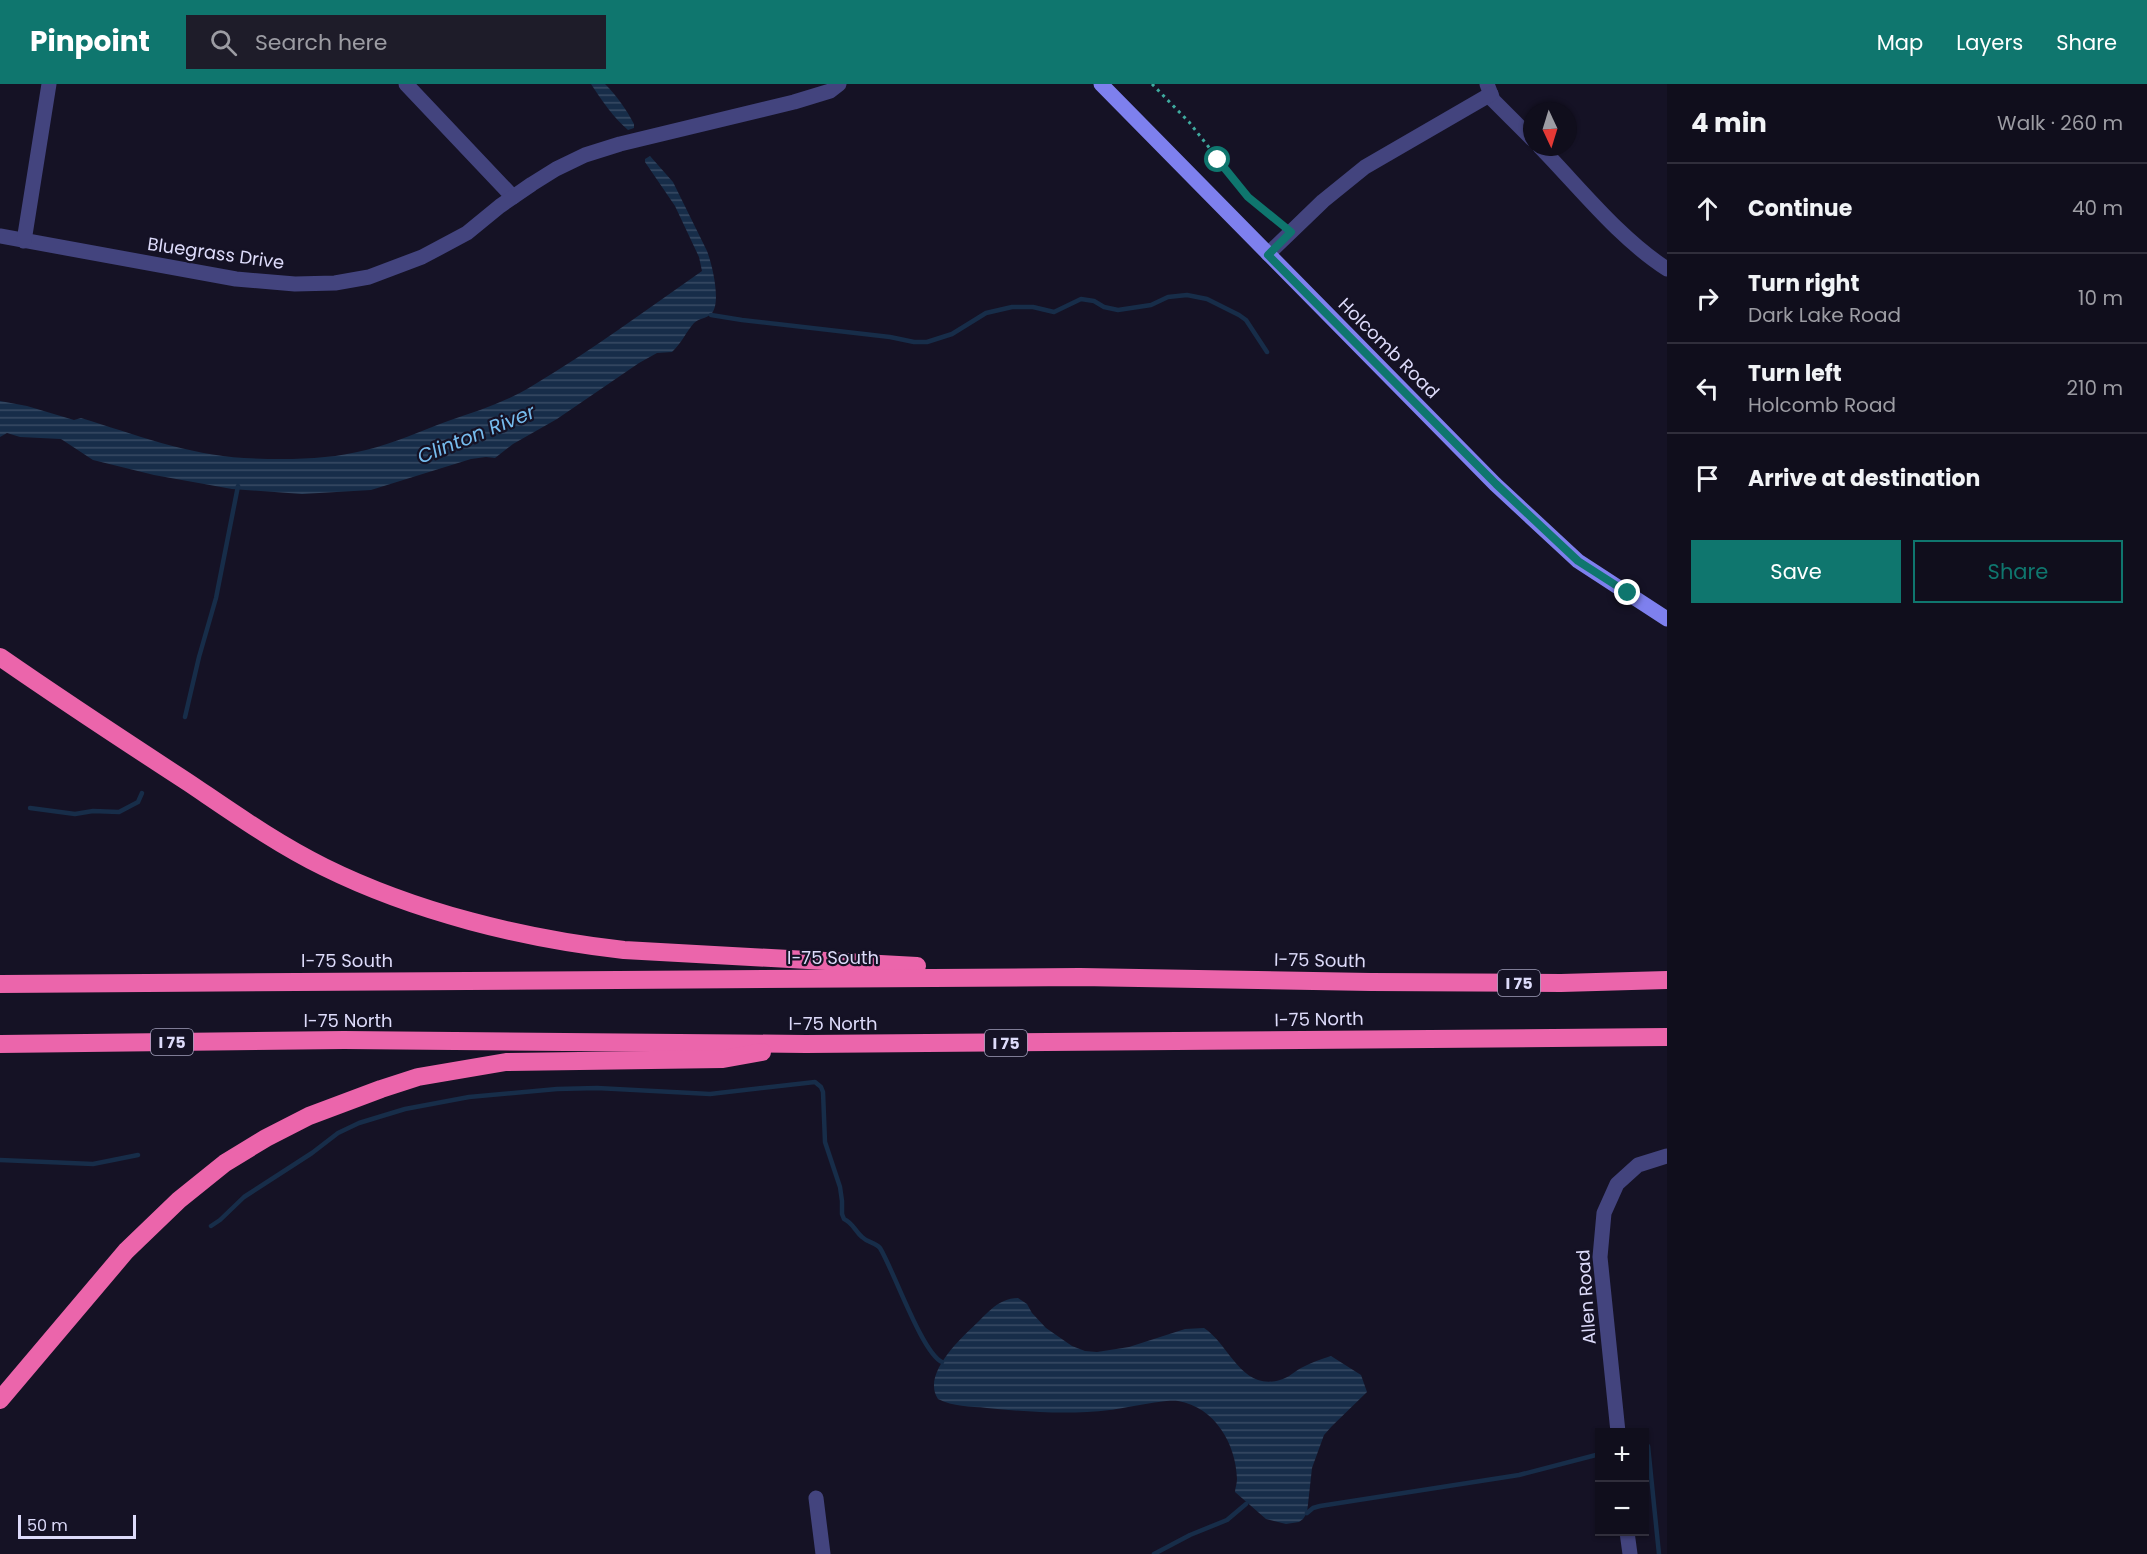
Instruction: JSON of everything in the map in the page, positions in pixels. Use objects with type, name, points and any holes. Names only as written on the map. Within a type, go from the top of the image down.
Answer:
[{"type":"highway","points":[[0,657],[215,800],[323,867],[366,886],[442,913],[576,945],[624,950],[1080,977]]},
{"type":"highway","name":"I-75 South","points":[[0,984],[1080,977],[1562,983],[1667,980]]},
{"type":"highway","name":"I-75 North","points":[[0,1044],[356,1040],[806,1044],[1667,1037]]},
{"type":"highway","points":[[0,1400],[126,1251],[179,1200],[225,1163],[309,1116],[409,1080],[506,1062],[723,1059],[806,1044]]},
{"type":"street","points":[[24,242],[50,84]]},
{"type":"street","name":"Bluegrass Drive","points":[[0,236],[236,279],[295,284],[335,283],[369,277],[422,257],[467,233],[513,197],[556,169],[594,153],[620,144],[794,102],[830,91],[839,84]]},
{"type":"street","name":"Holcomb Road","points":[[1101,84],[1496,484],[1578,561],[1667,619]]},
{"type":"street","points":[[407,85],[513,197]]},
{"type":"street","points":[[1268,255],[1323,201],[1365,167],[1489,89],[1494,100],[1523,130]]},
{"type":"street","points":[[1549,156],[1626,237],[1667,269]]},
{"type":"street","name":"Allen Road","points":[[1618,1428],[1600,1257],[1604,1213],[1617,1184],[1638,1165],[1667,1156]]},
{"type":"street","points":[[816,1498],[823,1554]]},
{"type":"street","points":[[1628,1536],[1630,1554]]},
{"type":"path","points":[[1152,84],[1189,122],[1248,197],[1291,232]]},
{"type":"water","points":[[591,84],[605,84],[624,108],[634,128],[628,130],[623,125],[608,109]]},
{"type":"water","name":"Clinton River","points":[[650,156],[673,182],[707,251],[715,284],[714,309],[709,316],[694,323],[672,352],[657,353],[639,363],[495,458],[471,459],[371,490],[302,494],[232,489],[154,475],[93,460],[61,439],[20,437],[7,433],[0,437],[0,401],[27,406],[74,420],[81,418],[202,453],[259,459],[321,457],[376,447],[502,401],[522,392],[576,359],[702,271],[699,257],[675,206],[645,162],[645,159]]},
{"type":"water","points":[[1018,1298],[1027,1304],[1046,1328],[1072,1346],[1085,1351],[1097,1352],[1129,1347],[1185,1329],[1204,1328],[1246,1373],[1255,1379],[1267,1382],[1280,1380],[1308,1364],[1331,1356],[1361,1375],[1367,1392],[1324,1435],[1312,1468],[1307,1513],[1303,1519],[1286,1524],[1266,1519],[1235,1492],[1236,1466],[1233,1453],[1221,1429],[1203,1411],[1191,1405],[1172,1401],[1095,1412],[1048,1412],[962,1406],[938,1399],[934,1389],[935,1379],[939,1368],[954,1346],[994,1307],[1006,1300]]},
{"type":"waterway","points":[[711,315],[927,342],[952,334],[986,313],[1012,307],[1033,307],[1054,312],[1081,299],[1118,310],[1151,305],[1168,297],[1187,295],[1207,299],[1239,315],[1246,320],[1267,352]]},
{"type":"waterway","points":[[185,717],[216,598],[238,486]]},
{"type":"waterway","points":[[30,808],[75,814],[93,811],[119,812],[138,802],[142,793]]},
{"type":"waterway","points":[[211,1226],[244,1197],[312,1153],[338,1133],[359,1123],[405,1109],[469,1097],[557,1089],[597,1088],[710,1094],[815,1082],[823,1092],[825,1142],[840,1187],[844,1219],[864,1239],[880,1248],[917,1328],[934,1355],[942,1362]]},
{"type":"waterway","points":[[0,1160],[93,1164],[138,1155]]},
{"type":"waterway","points":[[1307,1513],[1320,1506],[1519,1475],[1595,1455]]},
{"type":"waterway","points":[[1649,1456],[1659,1554]]},
{"type":"waterway","points":[[1154,1554],[1190,1535],[1227,1520],[1246,1504]]},
{"type":"route","points":[[1218,160],[1248,197],[1291,232],[1268,255],[1496,484],[1578,561],[1628,593]]}]
